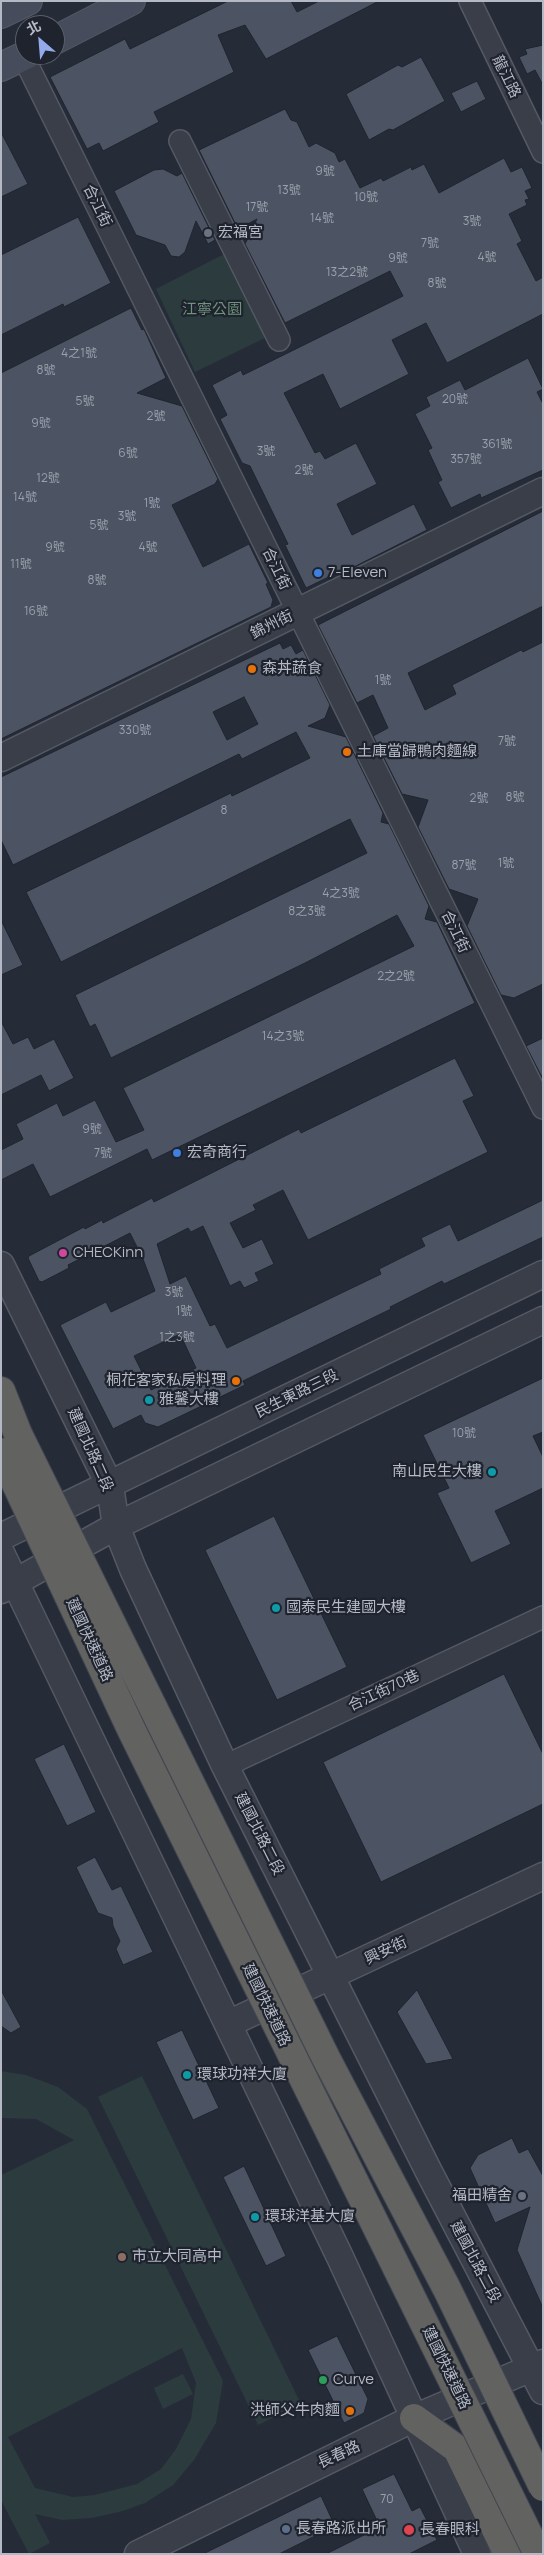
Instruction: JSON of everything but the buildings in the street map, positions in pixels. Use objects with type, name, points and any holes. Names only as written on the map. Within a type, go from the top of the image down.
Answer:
[{"type":"highway","points":[[1,1391],[10,1443]]},
{"type":"highway","name":"建國快速道路","points":[[1,1398],[10,1443],[188,1847],[538,2554]]},
{"type":"highway","name":"建國快速道路","points":[[10,1443],[447,2289],[543,2487]]},
{"type":"highway","points":[[447,2289],[502,2370],[543,2453]]},
{"type":"highway","points":[[414,2418],[457,2449],[508,2554]]},
{"type":"main road","points":[[1,14],[28,1]]},
{"type":"main road","points":[[65,35],[131,1]]},
{"type":"street","name":"龍江路","points":[[470,1],[543,152]]},
{"type":"street","name":"合江街","points":[[20,65],[297,612],[543,1108]]},
{"type":"street","points":[[180,141],[279,340]]},
{"type":"street","name":"錦州街","points":[[1,758],[543,492]]},
{"type":"street","name":"建國北路二段","points":[[1,1265],[110,1486],[116,1526],[133,1569],[225,1766],[469,2251],[537,2365],[543,2391]]},
{"type":"street","name":"民生東路三段","points":[[1,1537],[110,1486],[543,1274]]},
{"type":"street","points":[[8,1586],[116,1526],[543,1320]]},
{"type":"street","points":[[1,1553],[8,1586],[228,2024],[477,2554]]},
{"type":"street","name":"合江街70巷","points":[[225,1766],[543,1617]]},
{"type":"street","name":"興安街","points":[[228,2024],[543,1876]]},
{"type":"street","name":"長春路","points":[[138,2554],[414,2418],[537,2365]]},
{"type":"green space","name":"江寧公園","points":[[228,252],[271,335],[195,372],[156,289]]},
{"type":"green space","points":[[1,2071],[26,2075],[58,2087],[87,2109],[223,2381],[216,2423],[194,2460],[173,2485],[145,2503],[123,2511],[92,2518],[62,2520],[35,2514],[50,2543],[29,2554],[1,2500],[1,2175],[74,2140],[36,2119],[1,2118]],"holes":[[[182,2348],[196,2383],[191,2419],[176,2449],[161,2469],[137,2484],[95,2495],[73,2497],[35,2488],[8,2437]]]},
{"type":"green space","points":[[142,2076],[301,2404],[258,2425],[98,2097]]},
{"type":"green space","points":[[183,2374],[193,2394],[163,2409],[154,2388]]},
{"type":"place","name":"宏福宮","points":[[208,233]]},
{"type":"place","name":"7-Eleven","points":[[318,573]]},
{"type":"place","name":"森丼蔬食","points":[[252,669]]},
{"type":"place","name":"土庫當歸鴨肉麵線","points":[[347,752]]},
{"type":"place","name":"宏奇商行","points":[[177,1153]]},
{"type":"place","name":"CHECKinn","points":[[63,1253]]},
{"type":"place","name":"桐花客家私房料理","points":[[236,1381]]},
{"type":"place","name":"雅馨大樓","points":[[149,1400]]},
{"type":"place","name":"南山民生大樓","points":[[492,1472]]},
{"type":"place","name":"國泰民生建國大樓","points":[[276,1608]]},
{"type":"place","name":"環球功祥大廈","points":[[187,2075]]},
{"type":"place","name":"福田精舍","points":[[522,2196]]},
{"type":"place","name":"環球洋基大廈","points":[[255,2217]]},
{"type":"place","name":"市立大同高中","points":[[122,2257]]},
{"type":"place","name":"Curve","points":[[323,2380]]},
{"type":"place","name":"洪師父牛肉麵","points":[[350,2411]]},
{"type":"place","name":"長春路派出所","points":[[286,2529]]},
{"type":"place","name":"長春眼科","points":[[409,2530]]}]
